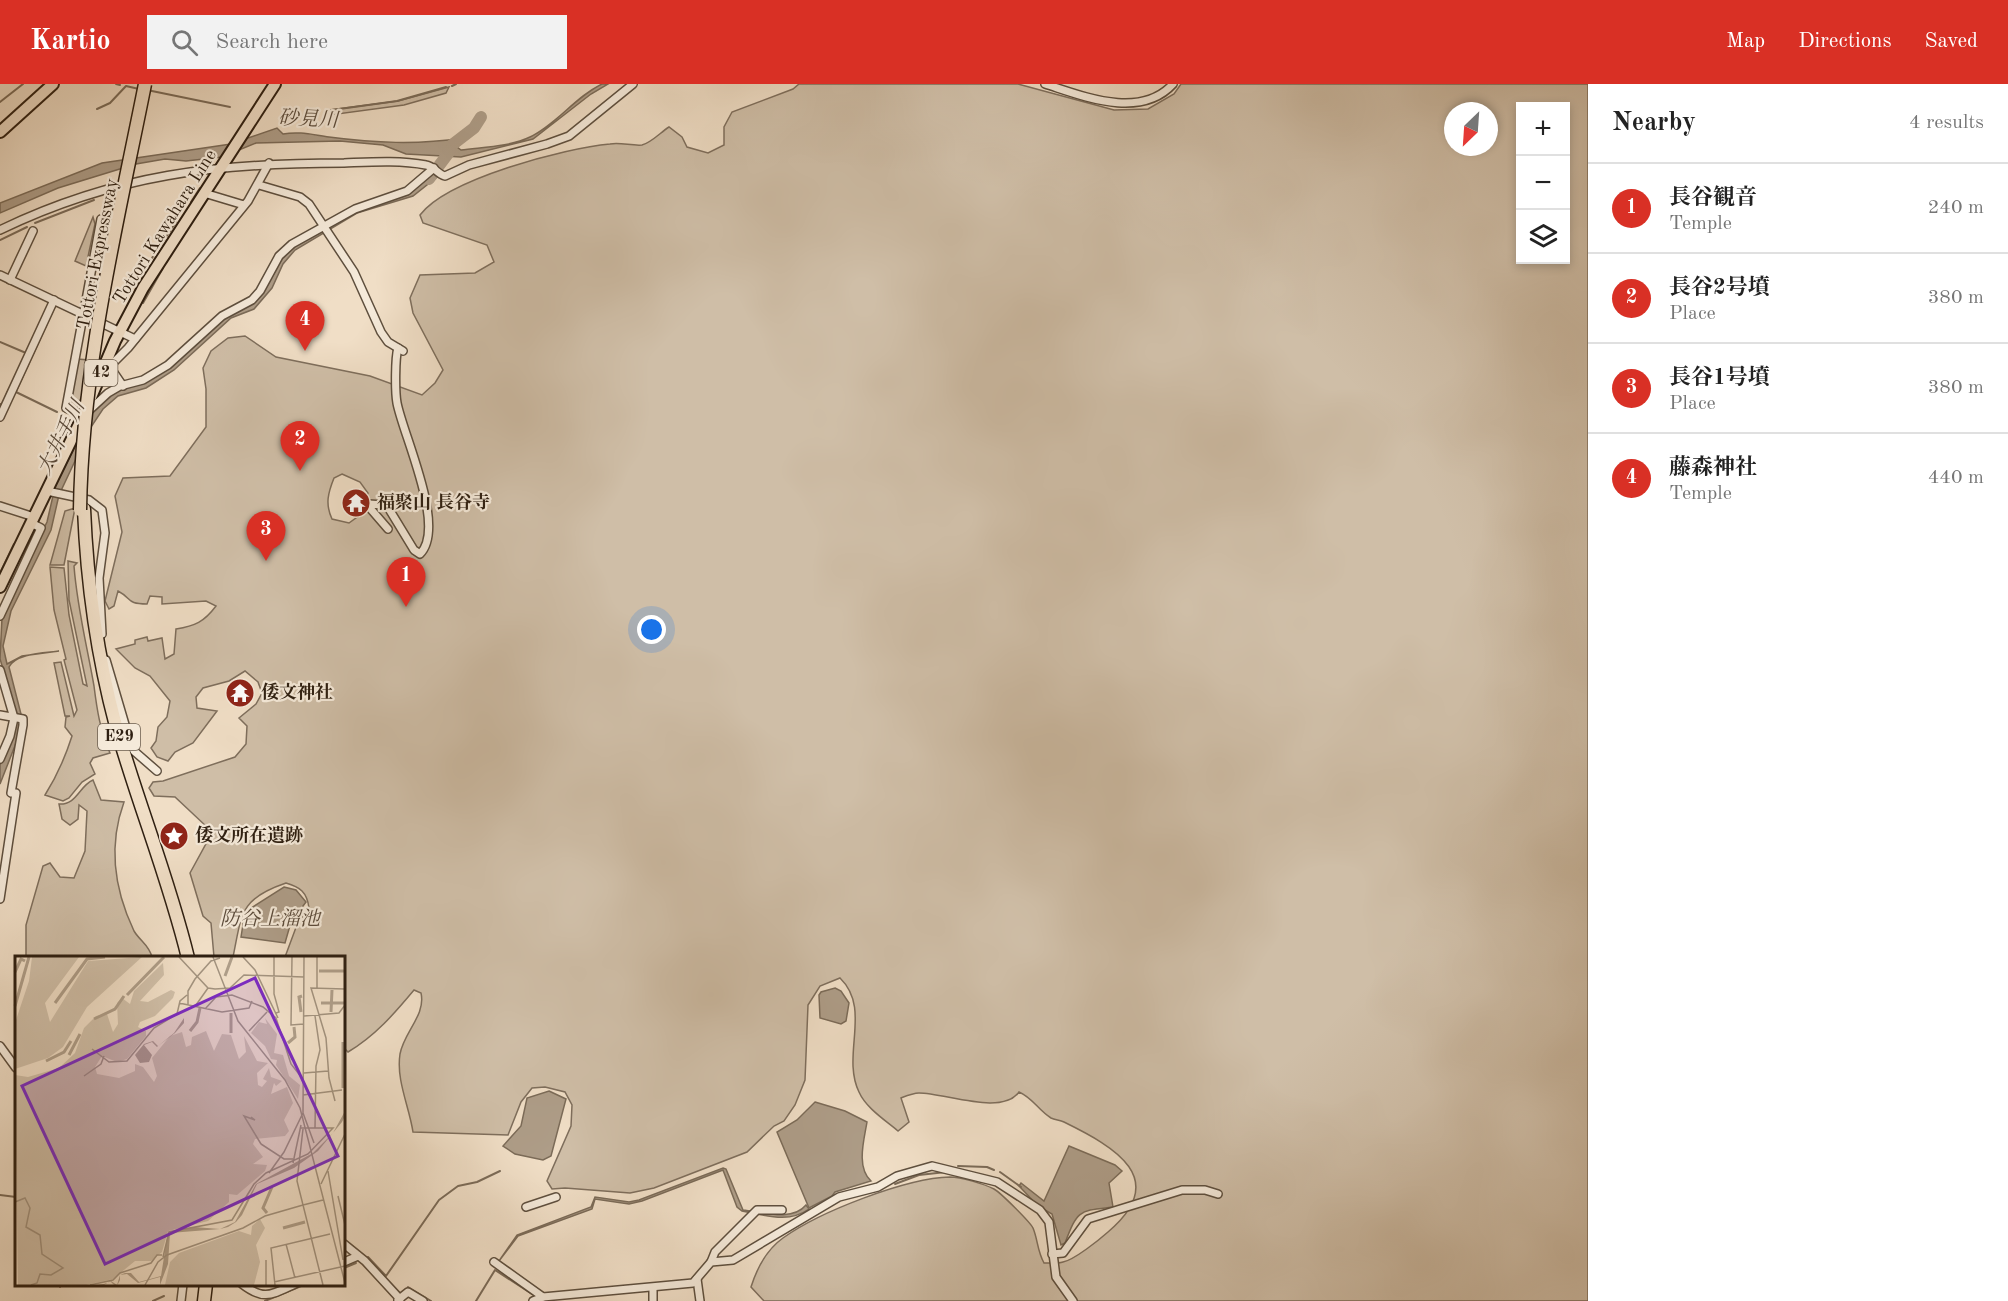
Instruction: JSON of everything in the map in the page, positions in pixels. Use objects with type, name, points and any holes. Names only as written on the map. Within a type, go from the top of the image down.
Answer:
[{"type":"highway","name":"Tottori Expressway","points":[[147,84],[96,336],[81,453],[84,591],[98,673],[117,747],[164,891],[182,956]]},
{"type":"highway","name":"Tottori Expressway","points":[[82,510],[88,581],[100,657],[128,766],[188,956]]},
{"type":"highway","points":[[202,1301],[204,1286]]},
{"type":"main road","points":[[0,132],[51,84]]},
{"type":"main road","name":"Tottori Kawahara Line","points":[[0,587],[49,492],[99,377],[142,288],[275,84]]},
{"type":"street","points":[[101,219],[66,408],[83,416],[97,401],[123,386],[143,381],[168,365],[222,316],[252,300],[260,291],[280,256],[292,244],[354,209],[402,194],[436,171],[548,144],[569,135],[633,84]]},
{"type":"street","points":[[1045,84],[1109,102],[1125,103],[1149,99],[1173,84]]},
{"type":"street","points":[[0,230],[42,210],[111,186],[165,174],[269,163],[393,162],[436,171]]},
{"type":"street","points":[[99,377],[135,339],[244,205],[259,185],[269,163]]},
{"type":"street","points":[[259,185],[300,196],[309,204],[354,272],[381,332],[401,350],[395,357],[397,402],[417,461],[424,492],[427,529],[423,552],[420,554],[414,550],[389,509],[383,505],[369,504],[387,529]]},
{"type":"street","points":[[204,193],[244,205]]},
{"type":"street","points":[[10,280],[33,231]]},
{"type":"street","points":[[0,275],[135,339]]},
{"type":"street","points":[[0,417],[3,401],[54,300]]},
{"type":"street","points":[[110,367],[123,386]]},
{"type":"street","points":[[49,492],[89,500],[102,510],[105,532],[99,578],[105,657],[130,745],[157,771]]},
{"type":"street","points":[[0,506],[33,520],[41,528],[0,616]]},
{"type":"street","points":[[0,670],[14,718],[10,736],[0,759]]},
{"type":"street","points":[[0,715],[23,719],[11,793],[16,793],[0,899]]},
{"type":"street","points":[[0,1046],[15,1067]]},
{"type":"street","points":[[711,1262],[733,1260],[839,1197],[878,1187],[897,1176],[932,1166],[997,1182],[1040,1210],[1049,1222],[1056,1277],[1072,1301]]},
{"type":"street","points":[[1052,1254],[1062,1253],[1088,1219],[1182,1190],[1205,1190],[1218,1194]]},
{"type":"street","points":[[526,1207],[556,1197]]},
{"type":"street","points":[[533,1301],[543,1297],[693,1283],[711,1262],[715,1252],[757,1210],[783,1210]]},
{"type":"street","points":[[345,1245],[398,1300],[408,1292],[423,1301]]},
{"type":"street","points":[[345,1262],[358,1256]]},
{"type":"street","points":[[494,1262],[543,1297]]},
{"type":"street","points":[[697,1279],[703,1289],[700,1301]]},
{"type":"street","points":[[181,1301],[183,1286]]},
{"type":"street","points":[[245,1286],[257,1295],[267,1297],[291,1286]]},
{"type":"street","points":[[652,1288],[653,1301]]},
{"type":"shaded area","points":[[799,84],[1018,84],[1114,110],[1148,109],[1174,94],[1181,84],[1588,84],[1588,1301],[764,1301],[751,1287],[763,1260],[777,1243],[818,1218],[887,1190],[910,1183],[950,1177],[966,1179],[990,1187],[1003,1196],[1031,1225],[1044,1263],[1061,1263],[1086,1249],[1108,1232],[1126,1213],[1135,1196],[1135,1180],[1129,1166],[1117,1154],[1083,1132],[1051,1118],[1019,1092],[1011,1099],[987,1103],[930,1094],[910,1095],[901,1098],[909,1122],[898,1131],[871,1108],[859,1092],[854,1078],[853,1063],[854,1004],[849,990],[840,978],[820,986],[808,1005],[805,1080],[795,1105],[784,1121],[774,1126],[747,1152],[654,1188],[630,1193],[552,1189],[547,1181],[571,1126],[572,1105],[565,1092],[545,1087],[532,1088],[521,1102],[508,1135],[413,1132],[401,1083],[399,1064],[402,1046],[418,1016],[422,1001],[421,993],[414,990],[375,1032],[348,1052],[345,1049],[345,956],[285,956],[298,922],[309,908],[305,894],[299,888],[286,883],[259,895],[245,910],[241,919],[233,956],[214,956],[211,923],[203,916],[190,873],[208,840],[207,827],[175,797],[154,796],[149,788],[153,782],[163,781],[235,757],[246,744],[247,726],[239,718],[256,704],[262,693],[258,682],[245,671],[229,681],[203,688],[196,697],[197,708],[217,711],[193,743],[175,752],[168,761],[157,757],[151,748],[156,741],[158,727],[167,717],[170,701],[150,676],[135,668],[116,649],[135,644],[135,640],[147,637],[148,641],[162,638],[165,659],[174,654],[176,629],[199,622],[216,606],[206,601],[162,604],[162,597],[150,596],[147,604],[136,603],[118,591],[114,606],[109,609],[105,601],[122,532],[115,496],[123,478],[170,476],[206,427],[206,389],[203,368],[211,351],[228,338],[245,336],[276,357],[370,376],[422,395],[435,383],[443,370],[413,313],[410,298],[420,275],[475,273],[494,262],[487,245],[423,223],[420,215],[434,202],[455,189],[508,168],[565,152],[614,144],[642,145],[669,127],[682,137],[687,147],[708,153],[724,145],[724,127],[732,112],[793,89]],"holes":[[[342,474],[360,482],[368,493],[360,515],[349,523],[332,519],[328,498],[334,478]]]},
{"type":"shaded area","points":[[449,87],[446,93],[404,105],[330,115],[330,110],[398,101]]},
{"type":"shaded area","points":[[93,217],[95,224],[86,266],[75,261]]},
{"type":"shaded area","points":[[77,359],[89,360],[77,408],[70,406]]},
{"type":"shaded area","points":[[75,508],[64,565],[50,565],[65,511]]},
{"type":"shaded area","points":[[68,561],[77,563],[74,566],[80,611],[99,720],[110,753],[93,758],[90,763],[95,774],[82,782],[69,798],[63,801],[45,795],[67,752],[72,736],[65,727],[66,717],[70,716],[65,716],[54,663],[61,662],[74,716],[77,710],[54,610],[50,567],[64,568],[69,615],[83,684],[87,686],[69,600]]},
{"type":"shaded area","points":[[93,780],[101,800],[124,802],[116,835],[118,883],[134,931],[149,949],[152,956],[26,956],[26,925],[43,866],[50,863],[60,877],[74,878],[85,851],[87,811],[79,805],[78,819],[70,825],[62,819],[59,804],[70,802]]},
{"type":"water","points":[[608,84],[591,94],[533,139],[461,157],[406,154],[383,145],[340,141],[256,143],[222,157],[186,161],[165,159],[136,164],[58,188],[0,213],[0,203],[102,163],[231,144],[277,128],[283,134],[301,133],[379,142],[429,142],[463,138],[457,147],[461,150],[505,145],[540,132],[592,89]]},
{"type":"water","points":[[432,172],[437,177],[413,196],[357,213],[295,250],[283,264],[272,288],[254,309],[231,318],[174,370],[146,388],[118,396],[103,409],[91,427],[59,495],[51,530],[11,611],[3,646],[7,664],[22,656],[29,655],[13,662],[9,667],[22,718],[18,738],[0,784],[0,765],[16,725],[16,712],[0,659],[2,618],[16,582],[47,522],[55,487],[96,404],[119,389],[171,366],[228,313],[254,301],[278,261],[300,241],[365,206],[403,196]]},
{"type":"water","name":"防谷上溜池","points":[[284,887],[296,890],[306,902],[291,922],[285,943],[241,937],[245,912]]},
{"type":"water","points":[[835,988],[841,991],[849,1003],[846,1021],[841,1024],[820,1018],[819,995],[821,992]]},
{"type":"water","points":[[549,1091],[566,1099],[551,1156],[543,1160],[515,1154],[503,1146],[521,1126],[527,1098]]},
{"type":"water","points":[[815,1102],[845,1111],[867,1122],[862,1161],[866,1175],[871,1181],[835,1192],[832,1196],[809,1208],[777,1132],[797,1120]]},
{"type":"water","points":[[1069,1146],[1115,1165],[1122,1171],[1109,1183],[1113,1207],[1086,1211],[1081,1214],[1073,1224],[1065,1243],[1061,1245],[1052,1214],[1038,1206],[1019,1186],[1021,1183],[1044,1201]]},
{"type":"water","points":[[723,1168],[726,1169],[743,1210],[785,1215],[800,1210],[806,1205],[809,1209],[801,1214],[785,1217],[742,1211],[737,1207],[723,1170],[629,1204],[595,1199],[592,1209],[518,1236],[499,1261],[517,1235],[591,1207],[595,1197],[629,1202],[639,1200]]},
{"type":"waterway","points":[[0,102],[23,84]]},
{"type":"waterway","points":[[116,84],[120,85]]},
{"type":"waterway","points":[[452,86],[456,84]]},
{"type":"waterway","points":[[97,109],[110,103],[126,86],[139,89]]},
{"type":"waterway","name":"砂見川","points":[[332,110],[397,101],[446,87]]},
{"type":"waterway","points":[[147,90],[230,107]]},
{"type":"waterway","name":"大井手川","points":[[448,148],[474,128],[481,117]]},
{"type":"waterway","name":"大井手川","points":[[429,179],[450,151]]},
{"type":"waterway","points":[[191,202],[200,188]]},
{"type":"waterway","points":[[35,223],[94,200]]},
{"type":"waterway","points":[[152,258],[176,222]]},
{"type":"waterway","points":[[0,240],[27,227]]},
{"type":"waterway","points":[[166,263],[176,246]]},
{"type":"waterway","points":[[143,303],[163,268]]},
{"type":"waterway","points":[[16,391],[55,306]]},
{"type":"waterway","points":[[0,342],[26,353]]},
{"type":"waterway","points":[[5,398],[9,389]]},
{"type":"waterway","points":[[16,392],[57,412]]},
{"type":"waterway","points":[[0,573],[14,544]]},
{"type":"waterway","points":[[958,1166],[987,1167],[994,1170]]},
{"type":"waterway","points":[[368,1257],[386,1276],[439,1200],[458,1186],[477,1182],[500,1171]]},
{"type":"waterway","points":[[895,1184],[919,1175],[946,1172]]},
{"type":"waterway","points":[[1000,1172],[1021,1187]]},
{"type":"waterway","points":[[0,1195],[15,1197]]},
{"type":"waterway","points":[[345,1268],[356,1263]]},
{"type":"waterway","points":[[476,1301],[495,1270],[532,1294]]},
{"type":"waterway","points":[[265,1301],[301,1286]]},
{"type":"waterway","points":[[408,1287],[431,1301]]},
{"type":"waterway","points":[[153,1301],[164,1296]]},
{"type":"place","name":"藤森神社","points":[[305,351]]},
{"type":"place","name":"長谷2号墳","points":[[300,471]]},
{"type":"place","name":"福聚山 長谷寺","points":[[356,503]]},
{"type":"place","name":"長谷1号墳","points":[[266,561]]},
{"type":"place","name":"長谷観音","points":[[406,607]]},
{"type":"place","name":"倭文神社","points":[[240,693]]},
{"type":"place","name":"倭文所在遺跡","points":[[174,836]]}]
